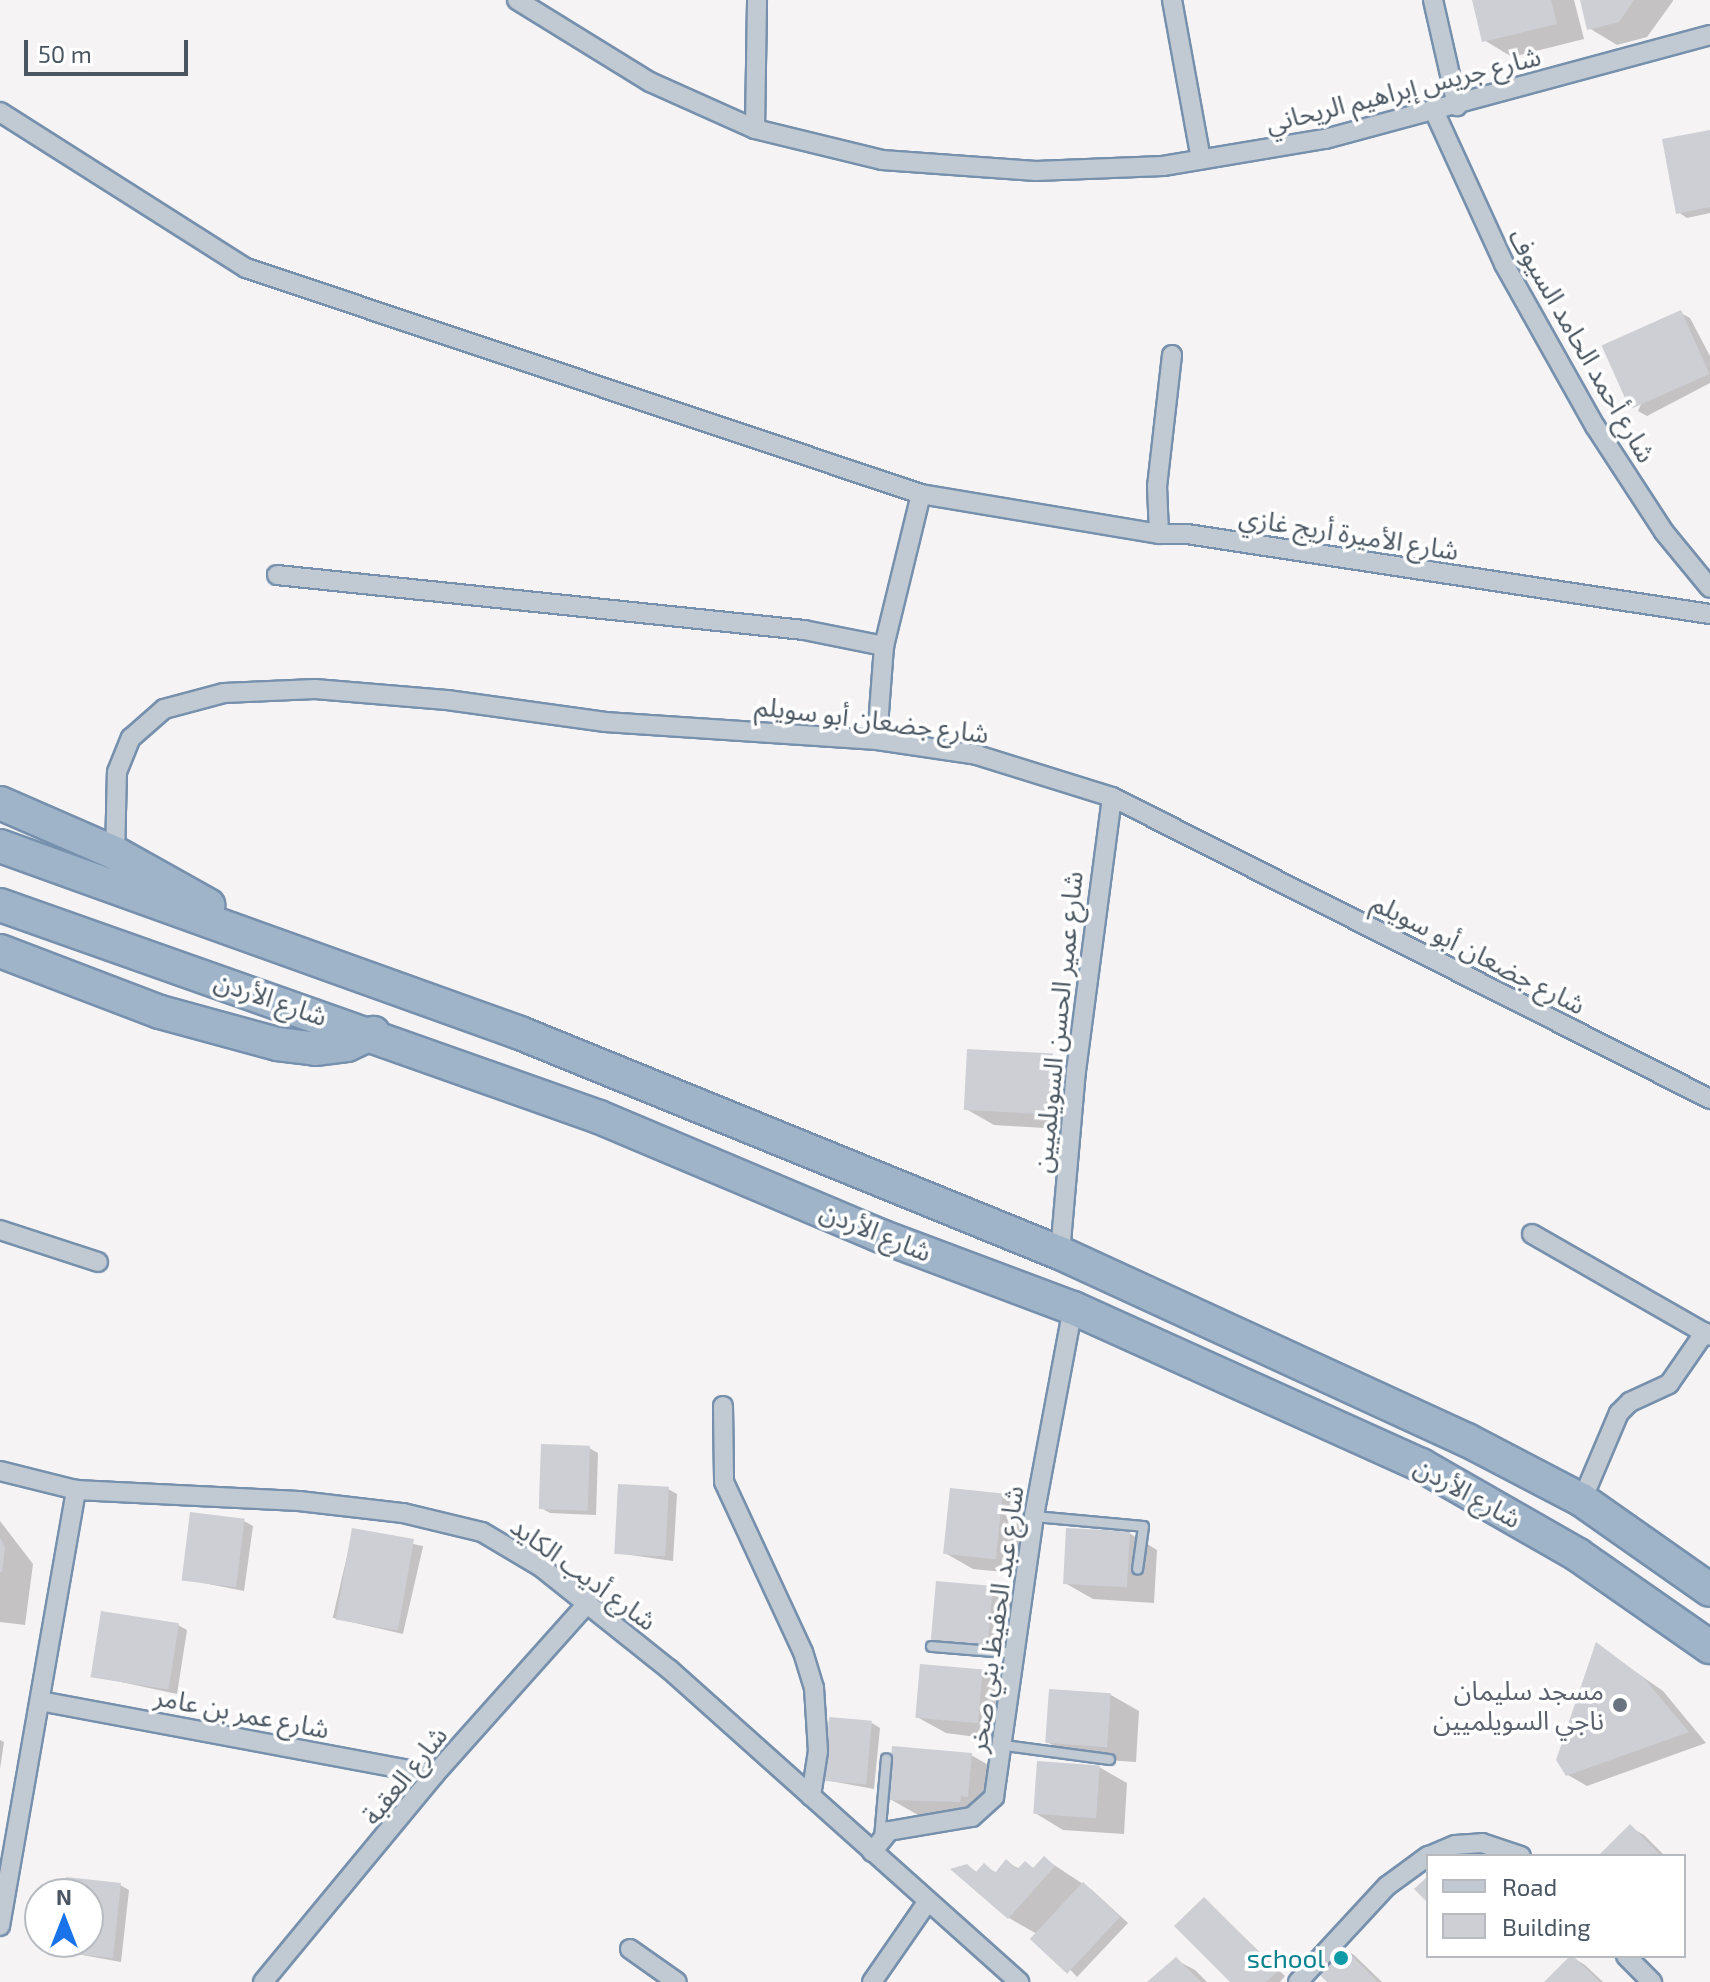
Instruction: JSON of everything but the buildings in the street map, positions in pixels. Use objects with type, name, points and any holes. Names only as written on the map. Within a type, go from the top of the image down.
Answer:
[{"type":"highway","points":[[0,803],[115,853],[333,966]]},
{"type":"highway","name":"شارع الأردن","points":[[0,846],[578,1056],[1060,1253],[1380,1398],[1582,1500],[1710,1590]]},
{"type":"highway","name":"شارع الأردن","points":[[0,905],[373,1033],[673,1146],[881,1236],[1073,1308],[1421,1465],[1578,1555],[1710,1647]]},
{"type":"highway","points":[[0,951],[160,1012],[277,1044],[315,1049],[347,1045],[373,1033]]},
{"type":"street","name":"شارع جريس إبراهيم الريحاني","points":[[517,0],[650,82],[755,129],[840,153],[922,165],[1036,171],[1201,159],[1325,139],[1435,113],[1710,35]]},
{"type":"street","points":[[755,129],[757,0]]},
{"type":"street","points":[[1172,0],[1201,159]]},
{"type":"street","points":[[1433,0],[1457,106]]},
{"type":"street","name":"شارع الأميرة أريج غازي","points":[[0,112],[246,268],[921,494],[1159,534],[1187,534],[1710,614]]},
{"type":"street","name":"شارع أحمد الحامد السيوف","points":[[1435,113],[1504,264],[1595,426],[1664,532],[1710,588]]},
{"type":"street","points":[[1159,534],[1157,486],[1172,355]]},
{"type":"street","points":[[877,740],[884,646],[921,494]]},
{"type":"street","points":[[277,575],[804,630],[884,646]]},
{"type":"street","name":"شارع جضعان أبو سويلم","points":[[119,890],[115,853],[117,772],[131,738],[164,709],[224,693],[315,689],[447,700],[605,722],[877,740],[977,755],[1112,797],[1710,1099]]},
{"type":"street","name":"شارع عمير الحسن السويلميين","points":[[1060,1253],[1076,1071],[1112,797]]},
{"type":"street","points":[[0,1230],[98,1262]]},
{"type":"street","points":[[1532,1234],[1707,1334],[1669,1384],[1630,1402],[1619,1413],[1582,1500]]},
{"type":"street","name":"شارع عبد الحفيظ بني صخر","points":[[875,1845],[904,1826],[947,1824],[985,1808],[994,1797],[1004,1745],[1034,1516],[1073,1308]]},
{"type":"street","points":[[723,1406],[724,1482],[786,1612],[814,1688],[818,1751],[811,1796]]},
{"type":"street","name":"شارع أديب الكايد","points":[[0,1471],[76,1490],[270,1498],[449,1523],[511,1547],[588,1603],[811,1796],[875,1845],[926,1904],[1019,1982]]},
{"type":"street","points":[[0,1926],[4,1860],[40,1701],[76,1490]]},
{"type":"street","name":"شارع العقبة","points":[[263,1982],[434,1775],[588,1603]]},
{"type":"street","name":"شارع عمر بن عامر","points":[[40,1701],[434,1775]]},
{"type":"street","points":[[1433,1854],[1455,1845],[1482,1843],[1515,1854]]},
{"type":"street","points":[[1298,1982],[1387,1886],[1426,1857]]},
{"type":"street","points":[[872,1982],[926,1904]]},
{"type":"street","points":[[630,1949],[677,1982]]},
{"type":"street","points":[[1628,1958],[1652,1982]]},
{"type":"lane","points":[[1034,1516],[1143,1526],[1137,1569]]},
{"type":"lane","points":[[931,1646],[1016,1653]]},
{"type":"lane","points":[[1004,1745],[1109,1759]]},
{"type":"lane","points":[[875,1845],[886,1758]]},
{"type":"place","name":"مسجد سليمان ناجي السويلميين","points":[[1620,1705]]},
{"type":"place","name":"school","points":[[1341,1958]]}]
